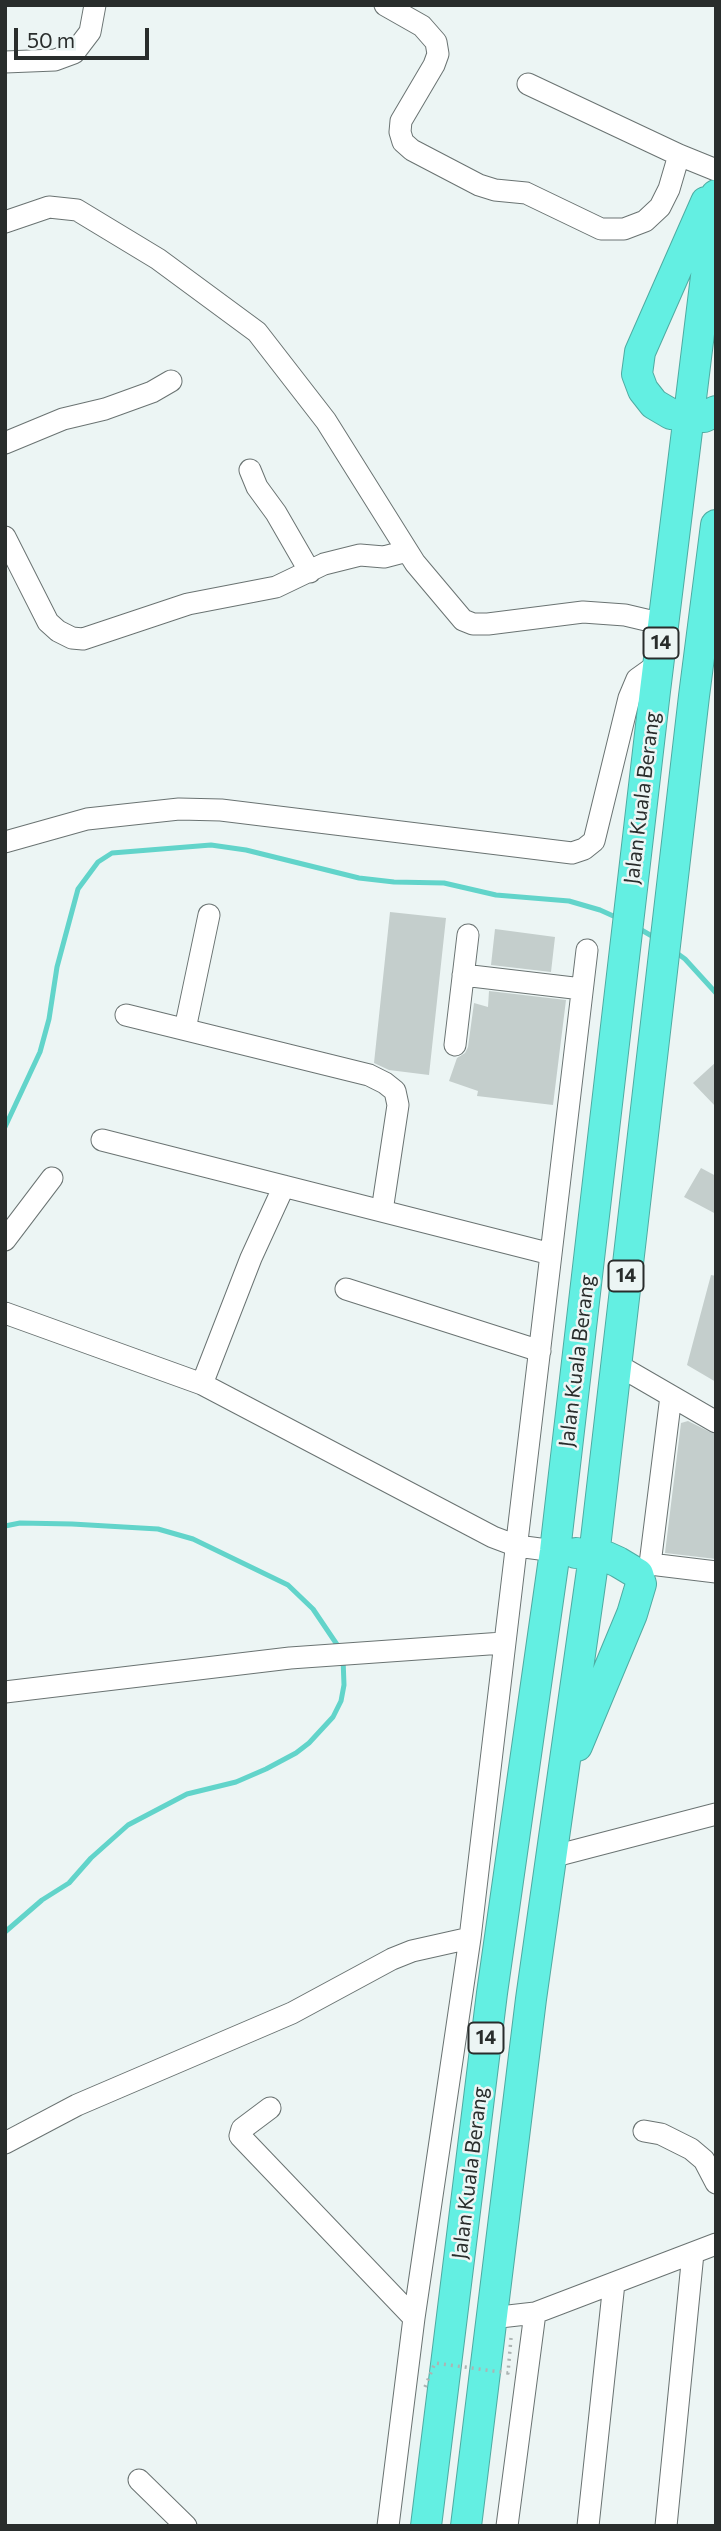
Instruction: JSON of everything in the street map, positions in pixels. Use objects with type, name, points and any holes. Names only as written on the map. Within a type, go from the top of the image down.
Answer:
[{"type":"highway","points":[[703,414],[671,414],[654,404],[643,390],[637,374],[640,352],[650,327],[716,181]]},
{"type":"highway","name":"Jalan Kuala Berang","points":[[426,2526],[492,1993],[555,1551],[663,624],[703,414],[716,195]]},
{"type":"highway","name":"Jalan Kuala Berang","points":[[466,2526],[501,2328],[531,1999],[594,1556],[673,874],[705,697],[716,525]]},
{"type":"highway","points":[[555,1551],[594,1556],[644,1569],[638,1599],[561,1784]]},
{"type":"street","points":[[5,62],[55,60],[74,53],[90,32],[95,5]]},
{"type":"street","points":[[386,5],[422,26],[436,43],[438,54],[401,121],[403,142],[412,150],[468,179],[495,190],[526,193],[540,198],[601,229],[624,229],[645,221],[660,207],[669,189],[678,155]]},
{"type":"street","points":[[528,84],[678,155],[716,170]]},
{"type":"street","points":[[5,222],[49,207],[77,210],[158,260],[257,332],[269,344],[337,436],[407,551],[463,620],[474,624],[488,624],[583,612],[625,615],[663,624]]},
{"type":"street","points":[[5,443],[63,419],[105,409],[152,392],[171,381]]},
{"type":"street","points":[[250,470],[257,487],[276,513],[310,572]]},
{"type":"street","points":[[5,537],[48,622],[65,635],[83,639],[188,604],[276,587],[324,564],[360,555],[384,557],[407,551]]},
{"type":"street","points":[[5,842],[87,819],[179,809],[221,810],[572,853],[584,849],[594,841],[629,698],[637,679],[658,663]]},
{"type":"street","points":[[185,1029],[209,915]]},
{"type":"street","points":[[455,1045],[468,935]]},
{"type":"street","points":[[388,2526],[414,2318],[470,1938],[587,950]]},
{"type":"street","points":[[463,975],[582,989]]},
{"type":"street","points":[[126,1014],[369,1075],[385,1083],[395,1091],[398,1105],[382,1211]]},
{"type":"street","points":[[575,1055],[612,1059]]},
{"type":"street","points":[[102,1140],[551,1254]]},
{"type":"street","points":[[5,1240],[52,1178]]},
{"type":"street","points":[[202,1384],[251,1258],[284,1186]]},
{"type":"street","points":[[345,1289],[540,1351]]},
{"type":"street","points":[[5,1313],[202,1384],[493,1537],[517,1546],[555,1551]]},
{"type":"street","points":[[616,1364],[716,1422]]},
{"type":"street","points":[[671,1396],[644,1569],[716,1572]]},
{"type":"street","points":[[5,1692],[290,1658],[503,1643]]},
{"type":"street","points":[[551,1857],[715,1816]]},
{"type":"street","points":[[5,2143],[78,2105],[292,2012],[392,1959],[412,1951],[470,1938]]},
{"type":"street","points":[[270,2108],[242,2129],[240,2137],[414,2318]]},
{"type":"street","points":[[645,2131],[661,2134],[691,2150],[704,2160],[716,2183]]},
{"type":"street","points":[[501,2328],[716,2244]]},
{"type":"street","points":[[666,2526],[693,2253]]},
{"type":"street","points":[[588,2526],[614,2283]]},
{"type":"street","points":[[507,2526],[535,2313]]},
{"type":"street","points":[[139,2480],[187,2526]]},
{"type":"path","points":[[425,2387],[435,2363],[508,2373],[501,2328]]},
{"type":"building","points":[[390,912],[446,918],[429,1075],[389,1070],[374,1063]]},
{"type":"building","points":[[495,929],[555,937],[551,972],[491,965]]},
{"type":"building","points":[[489,991],[566,1000],[553,1105],[477,1096],[478,1091],[449,1081],[457,1058],[465,1053],[468,1047],[474,1003],[488,1007]]},
{"type":"building","points":[[716,1062],[716,1107],[693,1083]]},
{"type":"building","points":[[701,1168],[716,1176],[716,1214],[684,1197]]},
{"type":"building","points":[[711,1275],[716,1276],[716,1382],[687,1365]]},
{"type":"building","points":[[688,1421],[716,1435],[716,1559],[665,1553],[681,1423]]},
{"type":"waterway","points":[[5,1127],[40,1052],[49,1019],[57,967],[78,889],[98,862],[112,853],[211,845],[246,850],[359,878],[444,883],[496,895],[569,901],[620,919]]},
{"type":"waterway","points":[[638,928],[657,939]]},
{"type":"waterway","points":[[674,951],[685,959],[716,993]]},
{"type":"waterway","points":[[5,1526],[20,1523],[72,1524],[158,1529],[193,1539],[288,1585],[313,1609],[340,1649]]},
{"type":"waterway","points":[[5,1932],[42,1900],[69,1883],[91,1858],[128,1825],[187,1794],[236,1782],[266,1769],[309,1743],[333,1717],[341,1701],[344,1685],[343,1658]]}]
